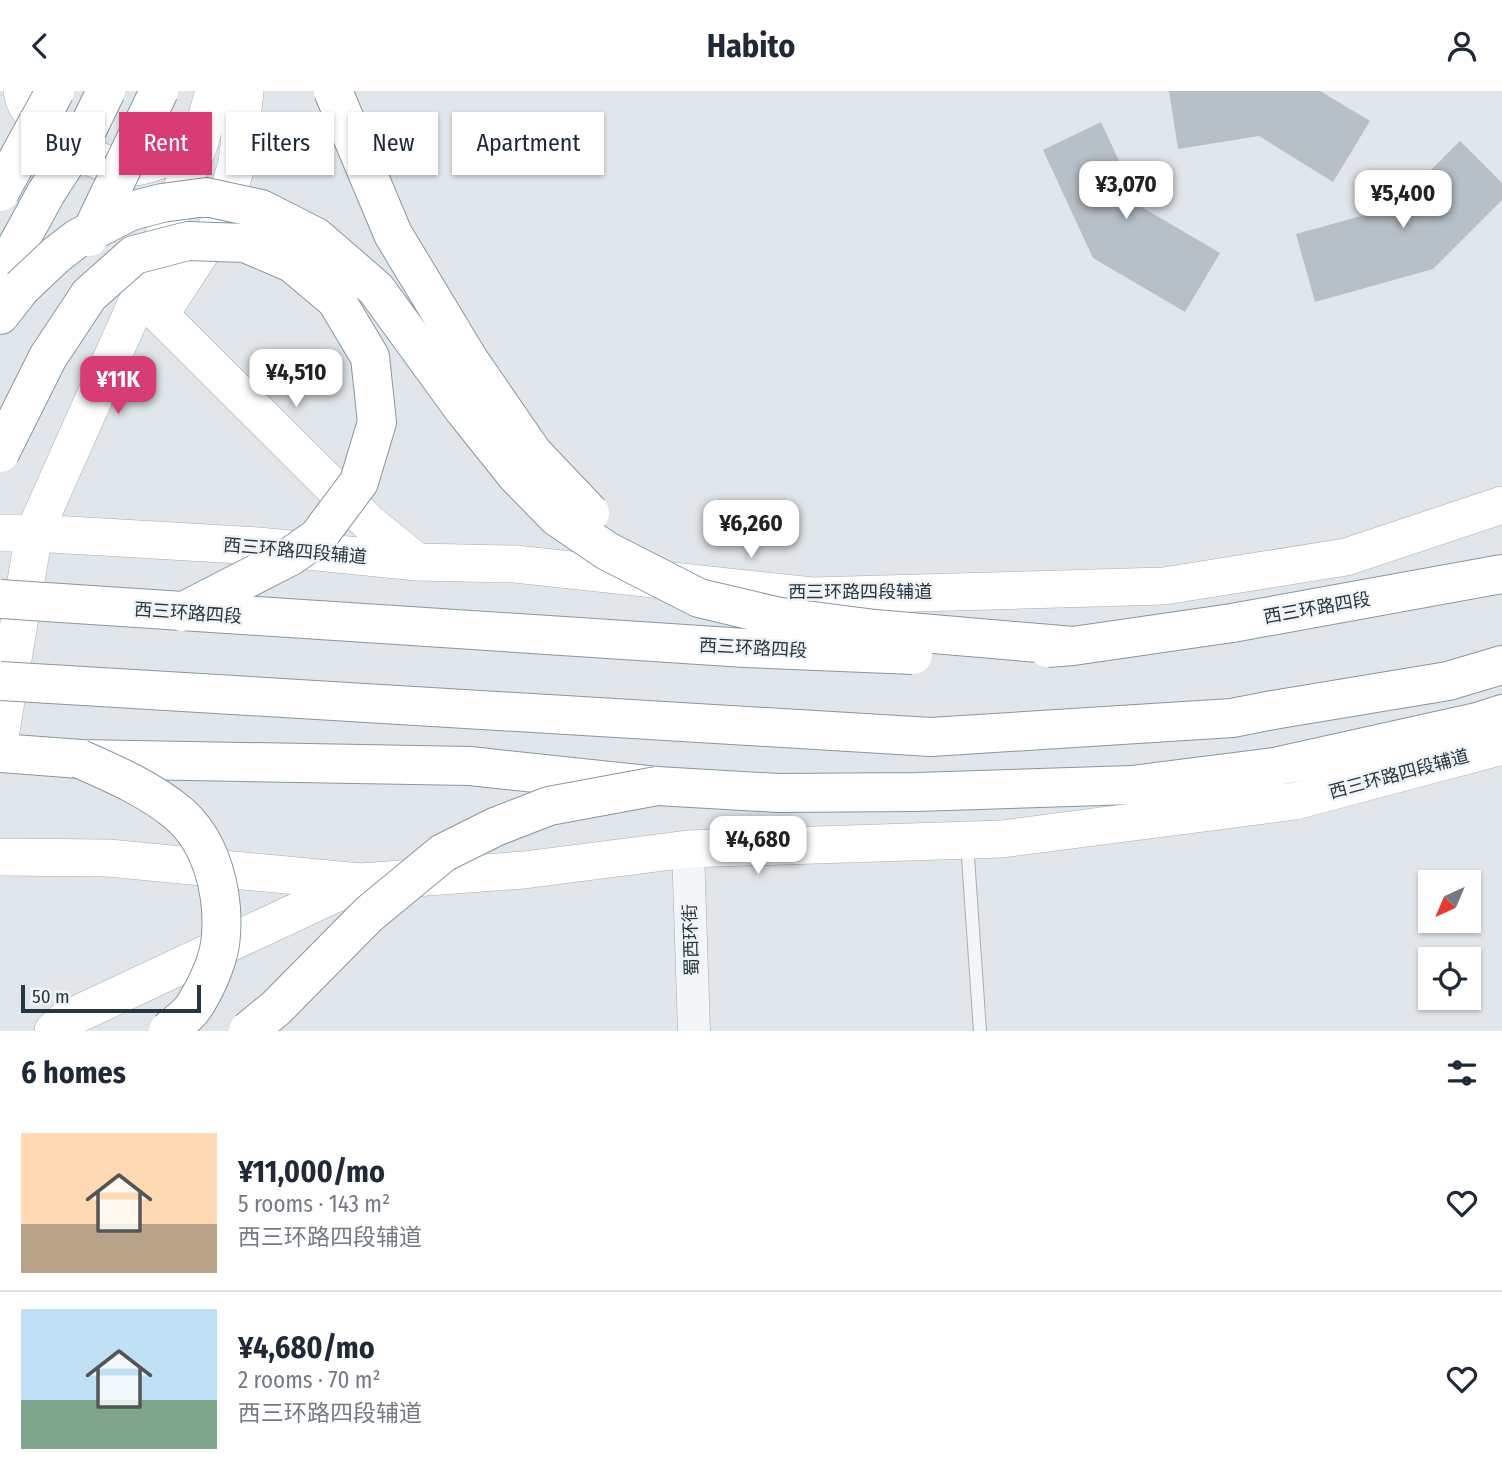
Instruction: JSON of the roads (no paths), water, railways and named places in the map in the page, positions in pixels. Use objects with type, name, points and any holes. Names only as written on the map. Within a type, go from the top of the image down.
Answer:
[{"type":"highway","points":[[0,192],[55,91]]},
{"type":"highway","points":[[0,277],[46,193],[88,128],[106,91]]},
{"type":"highway","points":[[0,451],[35,352],[159,91]]},
{"type":"highway","points":[[333,91],[393,234],[469,360],[533,453],[597,520],[699,598]]},
{"type":"highway","points":[[0,315],[21,288],[56,255],[78,238],[131,211],[206,197],[261,209],[316,237],[376,289],[508,464],[557,517],[607,551],[699,598],[775,616],[875,629],[1073,646]]},
{"type":"highway","points":[[0,451],[48,357],[89,295],[134,255],[188,241],[245,243],[292,263],[336,300],[370,357],[377,422],[359,482],[318,537],[291,555],[182,613]]},
{"type":"highway","name":"西三环路四段","points":[[0,599],[182,613],[900,656],[1073,646],[1232,622],[1502,575]]},
{"type":"highway","points":[[0,681],[931,737],[1232,717],[1448,681],[1502,665]]},
{"type":"highway","points":[[0,753],[80,759],[470,767],[657,786],[778,793],[930,792],[1132,785],[1274,767],[1477,722],[1502,714]]},
{"type":"highway","points":[[80,759],[140,786],[180,814],[206,848],[218,884],[222,937],[214,968],[194,1006],[168,1031]]},
{"type":"highway","points":[[248,1031],[276,1008],[369,914],[443,853],[495,827],[549,806],[657,786]]},
{"type":"main road","points":[[22,91],[26,105],[59,138],[83,153],[119,167]]},
{"type":"main road","points":[[208,112],[214,91]]},
{"type":"main road","points":[[0,737],[17,533],[150,305],[219,224],[237,163],[245,91]]},
{"type":"main road","points":[[150,305],[190,175]]},
{"type":"main road","points":[[150,305],[370,524],[417,562]]},
{"type":"main road","name":"西三环路四段辅道","points":[[17,533],[258,546],[417,562],[515,564],[812,596],[1164,586],[1346,557],[1502,505]]},
{"type":"main road","name":"西三环路四段辅道","points":[[0,857],[108,858],[360,882],[524,870],[688,849],[1002,839],[1295,801],[1502,746]]},
{"type":"main road","points":[[53,1031],[65,1020],[360,882]]},
{"type":"street","name":"蜀西环街","points":[[688,849],[694,1031]]},
{"type":"lane","points":[[967,840],[980,1031]]}]
